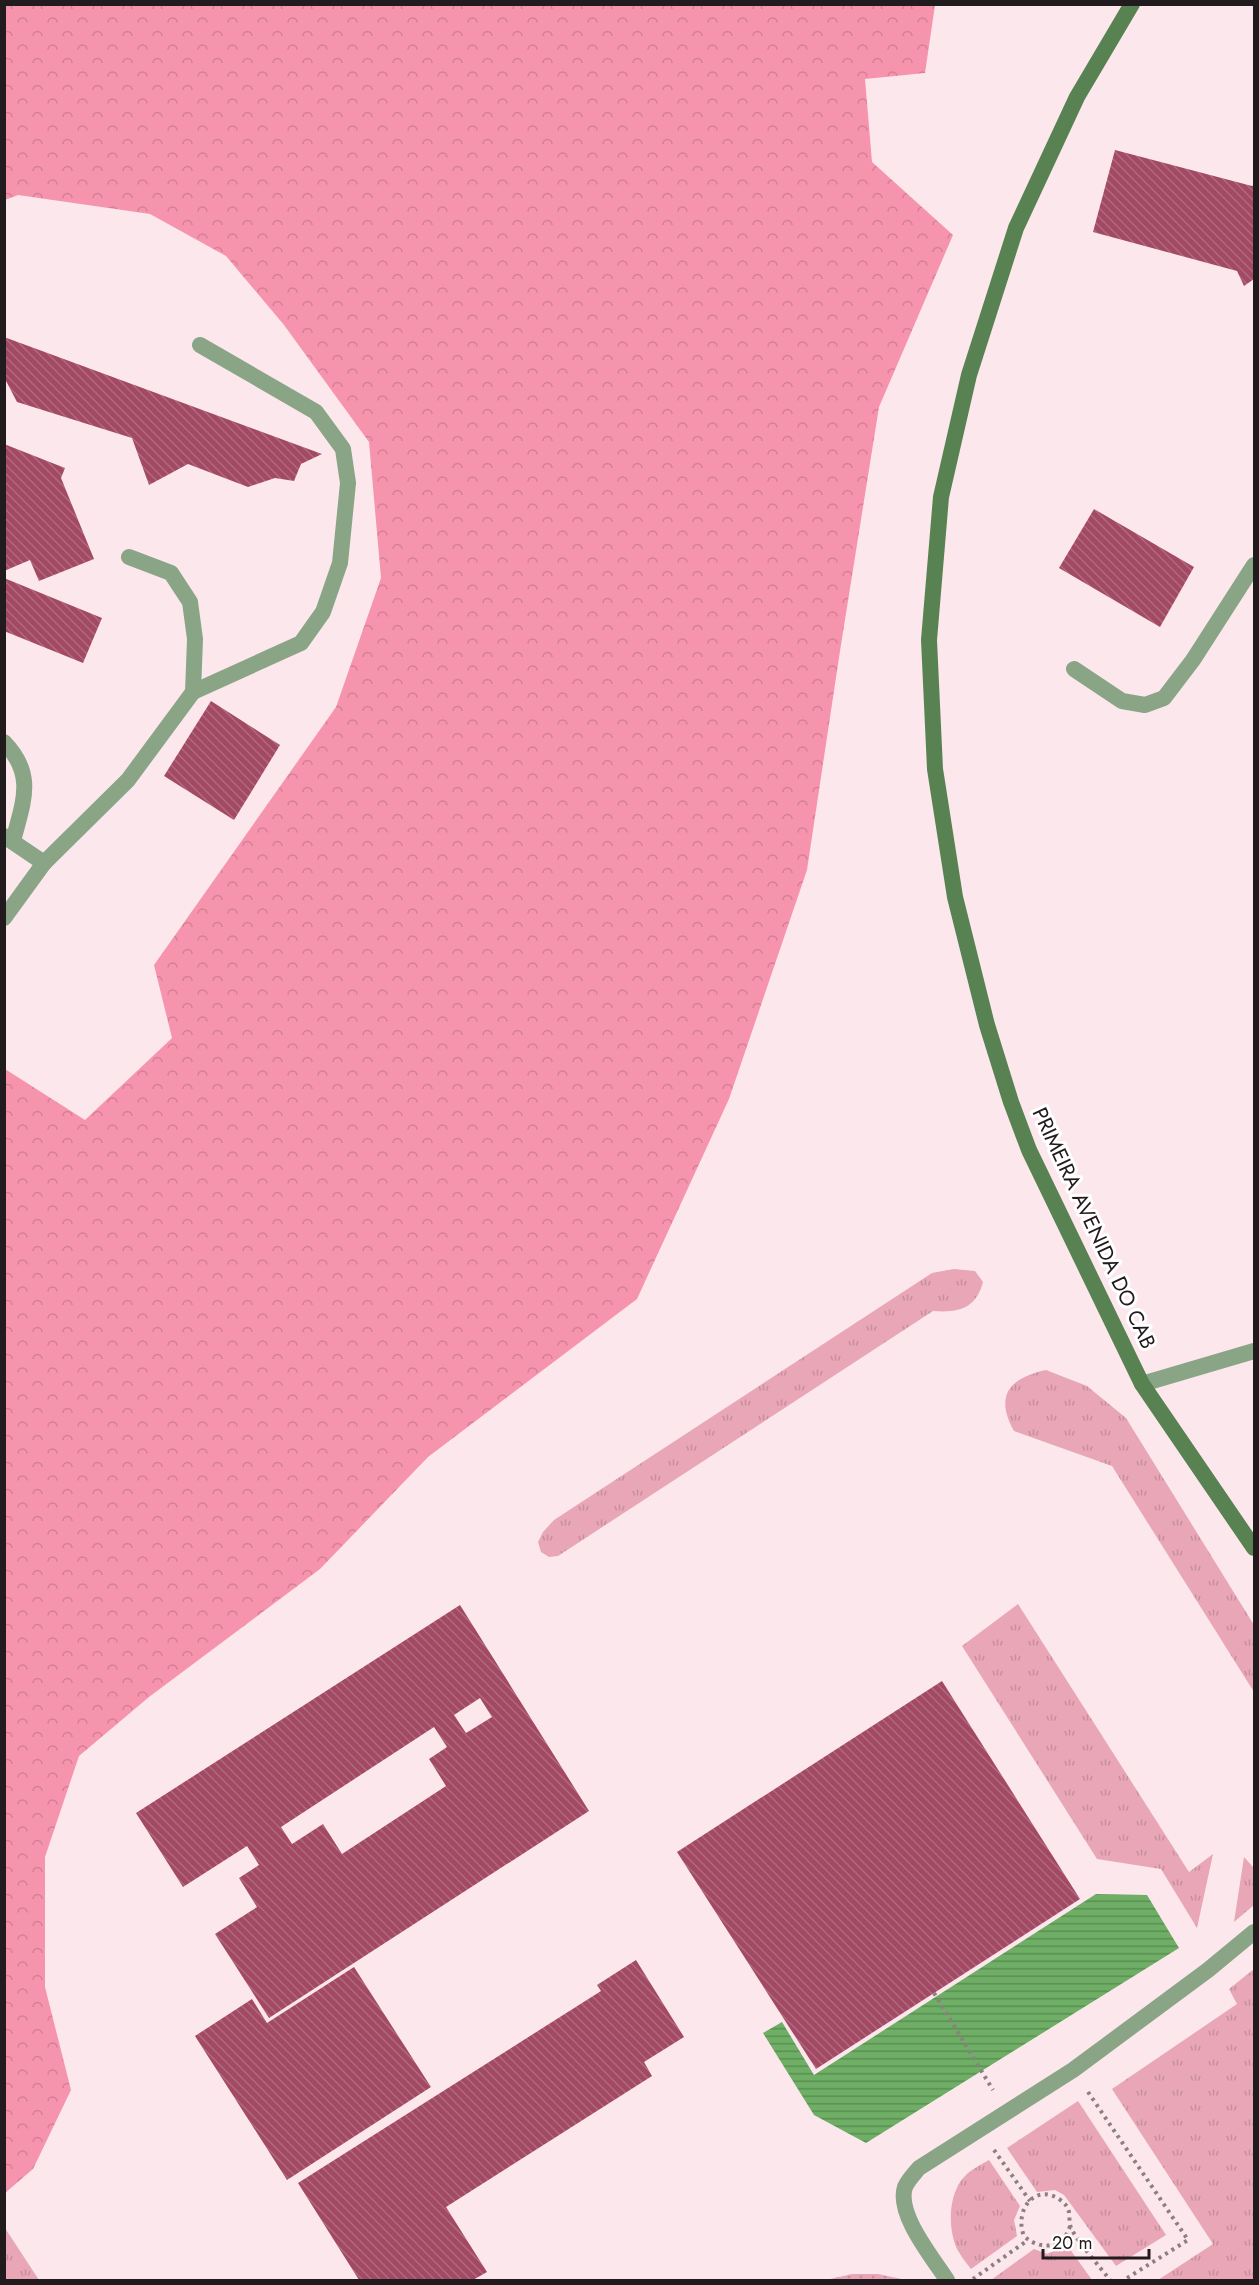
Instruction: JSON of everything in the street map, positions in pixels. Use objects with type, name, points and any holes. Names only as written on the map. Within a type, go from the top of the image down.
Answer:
[{"type":"main road","name":"PRIMEIRA AVENIDA DO CAB","points":[[1132,4],[1077,97],[1016,228],[969,375],[941,497],[929,640],[934,769],[955,897],[987,1025],[1029,1150],[1142,1384],[1254,1548]]},
{"type":"lane","points":[[4,918],[44,863],[128,780],[194,692],[302,642],[323,612],[340,563],[348,483],[343,449],[316,412],[200,345]]},
{"type":"lane","points":[[129,557],[171,573],[190,602],[195,639],[194,692]]},
{"type":"lane","points":[[1074,669],[1122,701],[1145,705],[1164,698],[1193,660],[1254,565]]},
{"type":"lane","points":[[4,742],[16,754],[26,780],[24,798],[9,838],[44,863]]},
{"type":"lane","points":[[1142,1384],[1254,1351]]},
{"type":"lane","points":[[947,2280],[907,2216],[904,2189],[919,2168],[1073,2070],[1208,1970],[1254,1932]]},
{"type":"path","points":[[934,1993],[986,2079]]},
{"type":"path","points":[[1073,2070],[1188,2240],[1125,2280]]},
{"type":"path","points":[[980,2129],[1030,2201]]},
{"type":"path","points":[[1042,2196],[1058,2198],[1069,2210],[1068,2235],[1055,2245],[1039,2246],[1028,2240],[1021,2228],[1020,2219],[1022,2210],[1030,2201],[1042,2196]]},
{"type":"path","points":[[1070,2226],[1110,2280]]},
{"type":"path","points":[[971,2280],[1028,2240]]},
{"type":"green space","points":[[5,4],[935,5],[925,73],[865,79],[872,162],[953,235],[879,407],[807,870],[729,1099],[637,1299],[428,1457],[320,1569],[149,1697],[79,1756],[45,1857],[45,1987],[71,2090],[33,2169],[5,2193],[5,1069],[85,1120],[172,1038],[154,965],[336,707],[381,578],[369,442],[284,325],[226,256],[150,214],[18,195],[5,200]]},
{"type":"green space","points":[[954,1269],[975,1271],[983,1282],[971,1304],[958,1310],[933,1311],[558,1556],[549,1557],[541,1552],[538,1542],[543,1532],[554,1520],[932,1273]]},
{"type":"green space","points":[[1046,1370],[1087,1386],[1126,1418],[1254,1625],[1254,1692],[1112,1466],[1014,1431],[1006,1407],[1009,1390],[1023,1378]]},
{"type":"green space","points":[[1018,1604],[1189,1872],[1213,1854],[1197,1928],[1161,1869],[1097,1859],[962,1646]]},
{"type":"green space","points":[[1244,1857],[1254,1868],[1254,1905],[1234,1922]]},
{"type":"green space","points":[[1254,1969],[1254,2280],[1158,2280],[1213,2244],[1112,2089],[1237,2004],[1229,1989]]},
{"type":"green space","points":[[1078,2101],[1166,2235],[1116,2266],[1064,2195],[1055,2190],[1037,2192],[1007,2148]]},
{"type":"green space","points":[[989,2160],[1020,2206],[1014,2220],[1017,2236],[971,2269],[957,2249],[954,2240],[951,2209],[961,2180],[970,2171]]},
{"type":"green space","points":[[5,2228],[39,2280],[5,2280]]},
{"type":"green space","points":[[1067,2245],[1092,2280],[991,2280],[1034,2249],[1047,2254]]},
{"type":"green space","points":[[852,2274],[878,2274],[906,2280],[826,2280]]},
{"type":"shaded area","points":[[1096,1894],[1147,1895],[1179,1948],[866,2143],[814,2115],[763,2033],[782,2022],[814,2075]]},
{"type":"building","points":[[1115,150],[1254,185],[1254,279],[1244,286],[1237,271],[1093,232]]},
{"type":"building","points":[[4,337],[322,454],[301,464],[294,481],[275,478],[248,487],[188,464],[149,485],[132,438],[17,402],[4,377]]},
{"type":"building","points":[[4,444],[65,468],[61,478],[94,559],[39,581],[30,560],[4,571]]},
{"type":"building","points":[[1094,509],[1194,567],[1160,627],[1059,568]]},
{"type":"building","points":[[4,578],[102,618],[83,663],[4,631]]},
{"type":"building","points":[[211,701],[280,745],[234,820],[164,776]]},
{"type":"building","points":[[460,1605],[589,1811],[269,2018],[215,1934],[257,1907],[239,1878],[259,1865],[247,1846],[183,1887],[136,1813]],"holes":[[[480,1698],[492,1717],[466,1733],[454,1715]],[[434,1727],[447,1747],[429,1759],[446,1786],[342,1854],[323,1824],[292,1844],[281,1827]]]},
{"type":"building","points":[[942,1681],[1080,1899],[816,2069],[677,1852]]},
{"type":"building","points":[[636,1960],[684,2037],[644,2062],[652,2076],[446,2207],[487,2272],[473,2280],[359,2280],[298,2183],[601,1991],[597,1985]]},
{"type":"building","points":[[354,1967],[431,2087],[287,2180],[195,2036],[252,1999],[267,2023]]}]
